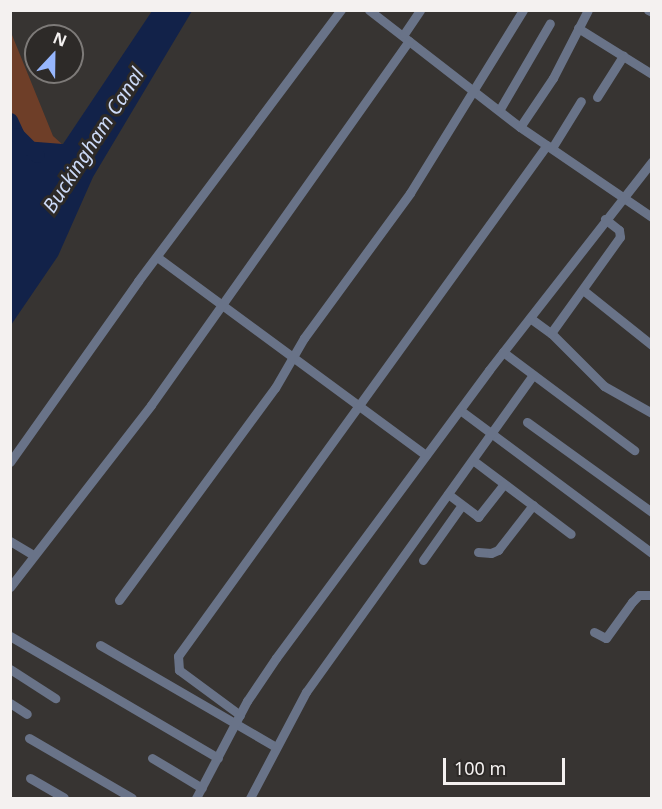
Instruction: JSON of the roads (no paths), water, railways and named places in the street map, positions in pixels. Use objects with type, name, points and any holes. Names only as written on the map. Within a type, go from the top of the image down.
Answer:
[{"type":"street","points":[[10,462],[157,257],[341,10]]},
{"type":"street","points":[[369,10],[520,127],[651,217]]},
{"type":"street","points":[[10,587],[32,554],[151,405],[219,303],[406,37],[420,10]]},
{"type":"street","points":[[119,600],[296,356],[304,338],[410,194],[475,93],[524,10]]},
{"type":"street","points":[[520,127],[553,78],[588,10]]},
{"type":"street","points":[[500,110],[550,23]]},
{"type":"street","points":[[578,28],[651,74]]},
{"type":"street","points":[[597,97],[623,56]]},
{"type":"street","points":[[276,747],[179,670],[178,656],[581,101]]},
{"type":"street","points":[[196,798],[238,719],[276,658],[503,352],[605,219],[625,198],[651,161]]},
{"type":"street","points":[[551,333],[620,237],[619,230],[605,219]]},
{"type":"street","points":[[157,257],[296,356],[359,407],[426,455]]},
{"type":"street","points":[[583,290],[651,345]]},
{"type":"street","points":[[530,318],[551,333],[604,386],[651,413]]},
{"type":"street","points":[[503,352],[634,450]]},
{"type":"street","points":[[250,798],[306,692],[474,461],[532,375]]},
{"type":"street","points":[[460,410],[651,553]]},
{"type":"street","points":[[527,422],[651,512]]},
{"type":"street","points":[[474,461],[571,534]]},
{"type":"street","points":[[448,494],[462,506],[480,516],[504,484]]},
{"type":"street","points":[[478,552],[491,553],[498,550],[533,505]]},
{"type":"street","points":[[423,560],[462,506]]},
{"type":"street","points":[[10,541],[32,554]]},
{"type":"street","points":[[594,632],[606,638],[639,595],[651,595]]},
{"type":"street","points":[[10,636],[218,759]]},
{"type":"street","points":[[100,645],[238,719]]},
{"type":"street","points":[[10,669],[55,698]]},
{"type":"street","points":[[10,703],[27,714]]},
{"type":"street","points":[[29,738],[132,798]]},
{"type":"street","points":[[152,758],[202,788]]},
{"type":"street","points":[[30,777],[64,798]]},
{"type":"water","name":"Buckingham Canal","points":[[152,11],[192,11],[93,177],[58,256],[11,325],[11,140],[63,144]]},
{"type":"waterway","points":[[10,120],[17,135],[37,155]]}]
